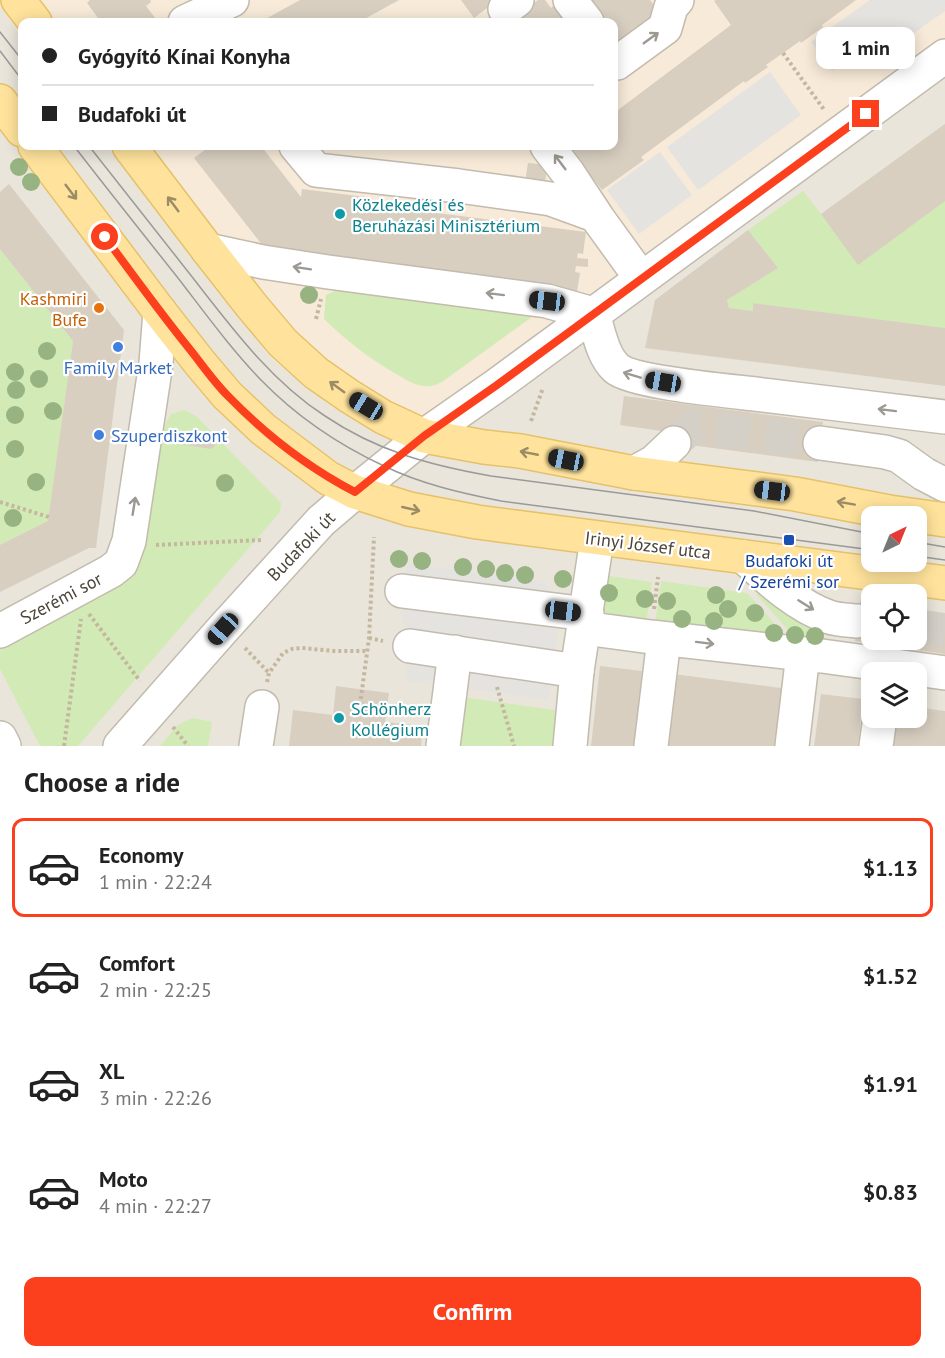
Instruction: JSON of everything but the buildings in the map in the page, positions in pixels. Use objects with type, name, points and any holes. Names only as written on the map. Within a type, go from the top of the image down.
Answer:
[{"type":"main road","points":[[18,0],[32,18]]},
{"type":"main road","points":[[0,101],[18,125]]},
{"type":"main road","name":"Irinyi József utca","points":[[38,150],[160,312],[227,395],[263,429],[328,478],[355,492],[420,512],[477,522],[945,583]]},
{"type":"main road","points":[[132,150],[251,305],[283,342],[316,373],[349,396],[424,436],[520,451],[634,473],[795,494],[945,520]]},
{"type":"street","points":[[570,0],[584,18]]},
{"type":"street","points":[[618,62],[665,28],[671,7],[677,0]]},
{"type":"street","name":"Budafoki út","points":[[120,746],[321,521],[355,492],[424,436],[945,56]]},
{"type":"street","points":[[299,150],[316,170],[551,199],[605,213]]},
{"type":"street","points":[[550,150],[605,213],[641,278]]},
{"type":"street","points":[[208,250],[263,262],[328,272],[547,301],[593,314],[603,348],[617,370],[695,396],[945,417]]},
{"type":"street","points":[[124,554],[156,363],[160,312]]},
{"type":"street","points":[[634,473],[654,462],[674,443]]},
{"type":"street","points":[[820,443],[899,456],[924,474],[945,485]]},
{"type":"street","points":[[570,746],[577,671],[597,538]]},
{"type":"street","name":"Szerémi sor","points":[[0,631],[77,599],[111,571],[124,554]]},
{"type":"street","points":[[744,557],[772,583],[813,610],[831,618],[858,621]]},
{"type":"street","points":[[402,591],[585,621],[664,639],[803,654],[861,664]]},
{"type":"street","points":[[651,746],[664,639]]},
{"type":"street","points":[[410,646],[577,671]]},
{"type":"street","points":[[443,746],[455,652]]},
{"type":"street","points":[[792,746],[803,654]]},
{"type":"street","points":[[927,671],[945,673]]},
{"type":"street","points":[[256,746],[262,706]]},
{"type":"street","points":[[876,746],[878,728]]},
{"type":"street","points":[[0,738],[4,746]]},
{"type":"path","points":[[783,52],[826,113]]},
{"type":"path","points":[[531,421],[543,388]]},
{"type":"path","points":[[0,502],[49,517]]},
{"type":"path","points":[[360,705],[369,638],[374,537]]},
{"type":"path","points":[[124,554],[261,540]]},
{"type":"path","points":[[77,599],[140,681]]},
{"type":"path","points":[[64,746],[77,599]]},
{"type":"path","points":[[242,644],[269,673]]},
{"type":"path","points":[[262,706],[269,673],[283,653],[302,648],[367,651]]},
{"type":"path","points":[[489,657],[514,746]]},
{"type":"path","points":[[173,726],[188,746]]},
{"type":"shaded area","points":[[0,0],[945,0],[945,746],[0,746]]},
{"type":"shaded area","points":[[0,0],[945,0],[945,60],[414,452],[332,407],[273,360],[110,150],[618,150],[618,18],[18,18],[18,31],[0,7]]},
{"type":"shaded area","points":[[870,0],[945,0],[945,11],[879,58],[870,45],[832,71],[811,42]]},
{"type":"shaded area","points":[[770,72],[801,115],[698,190],[667,147]]},
{"type":"shaded area","points":[[660,152],[692,195],[639,234],[607,190]]},
{"type":"shaded area","points":[[406,563],[546,582],[559,622],[549,700],[405,680],[410,646],[401,615]]},
{"type":"green space","points":[[945,124],[945,328],[753,303],[753,311],[729,308],[727,300],[778,268],[748,230],[803,191],[821,214]]},
{"type":"green space","points":[[0,249],[73,341],[48,521],[0,545]]},
{"type":"green space","points":[[357,281],[543,309],[442,382],[433,386],[417,385],[378,363],[324,319],[326,295]]},
{"type":"green space","points":[[184,410],[196,416],[281,503],[280,512],[78,746],[40,746],[0,669],[0,644],[146,533],[165,424],[171,414]]},
{"type":"green space","points":[[609,576],[652,582],[646,624],[609,616],[601,608],[603,581]]},
{"type":"green space","points":[[661,581],[747,593],[785,635],[786,642],[655,625]]},
{"type":"green space","points":[[756,594],[769,595],[818,630],[815,645],[793,642],[790,632]]},
{"type":"green space","points":[[462,697],[568,712],[565,746],[456,746]]},
{"type":"green space","points":[[193,718],[212,722],[208,746],[160,746],[178,725]]},
{"type":"tunnel","points":[[674,443],[694,426],[820,443]]},
{"type":"tunnel","points":[[927,628],[945,630]]},
{"type":"tram line","points":[[0,32],[18,55]]},
{"type":"tram line","points":[[0,51],[18,75]]},
{"type":"tram line","points":[[77,150],[218,330],[261,380],[303,417],[367,458],[427,483],[501,501],[861,549]]},
{"type":"tram line","points":[[92,150],[253,353],[305,402],[364,439],[404,455],[446,467],[491,476],[754,511],[861,532]]},
{"type":"tram line","points":[[927,544],[945,547]]},
{"type":"tram line","points":[[927,558],[945,560]]},
{"type":"place","name":"Közlekedési és Beruházási Minisztérium","points":[[340,214]]},
{"type":"place","name":"Kashmiri Bufe","points":[[99,308]]},
{"type":"place","name":"Family Market","points":[[118,347]]},
{"type":"place","name":"Szuperdiszkont","points":[[99,435]]},
{"type":"place","name":"Budafoki út / Szerémi sor","points":[[789,540]]},
{"type":"place","name":"Schönherz Kollégium","points":[[339,718]]},
{"type":"route","points":[[105,237],[160,312],[227,395],[263,429],[288,448],[328,478],[355,492],[424,436],[866,114]]}]
